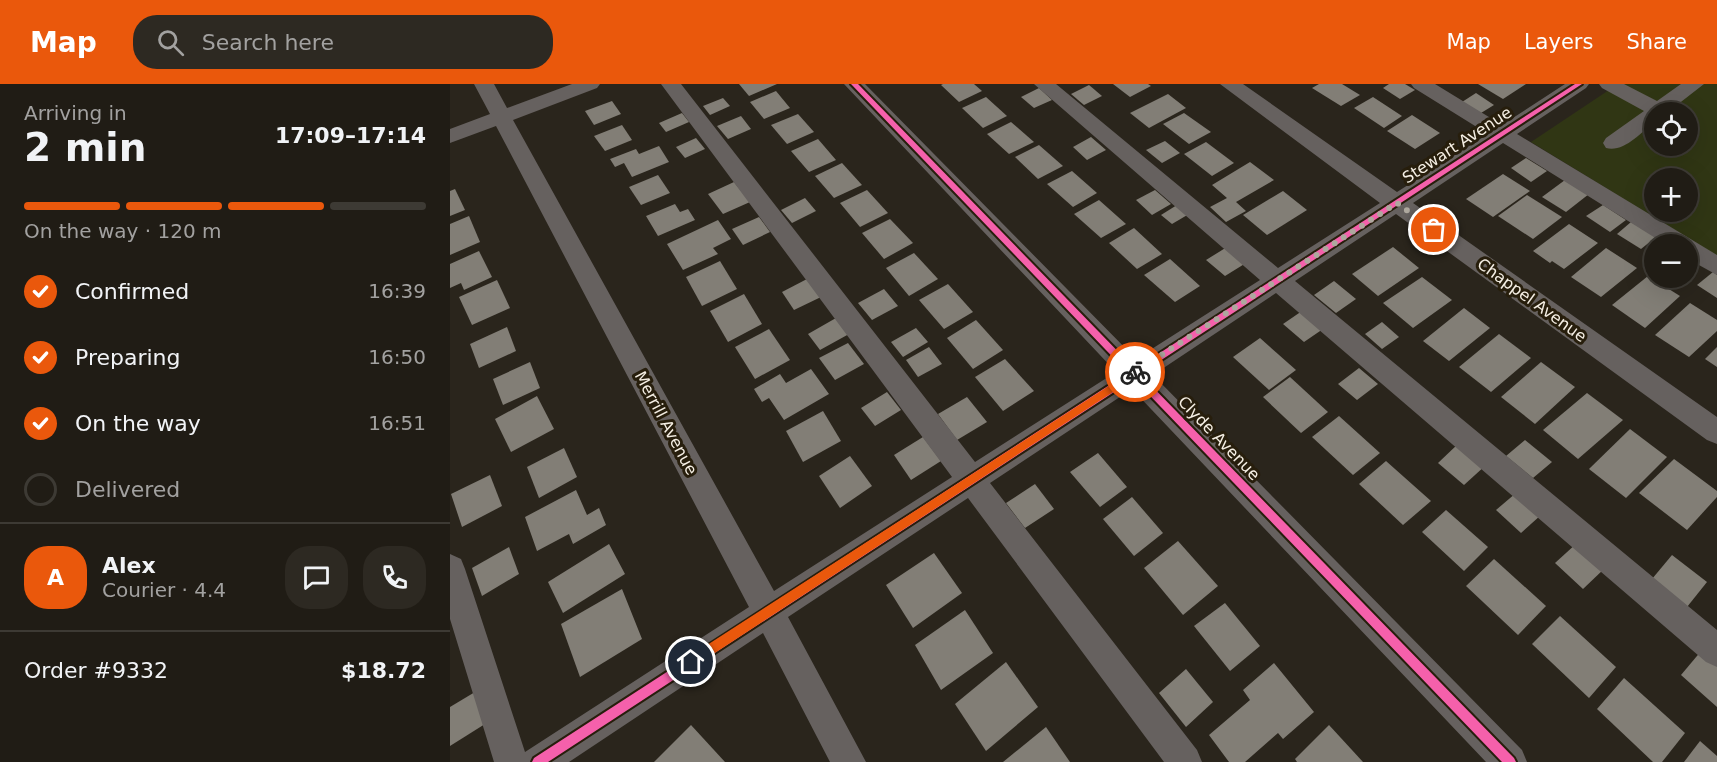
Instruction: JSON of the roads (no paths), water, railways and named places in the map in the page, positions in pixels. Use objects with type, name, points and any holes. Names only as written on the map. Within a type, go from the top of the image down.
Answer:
[{"type":"street","name":"Merrill Avenue","points":[[484,84],[849,762]]},
{"type":"street","points":[[450,136],[590,84]]},
{"type":"street","points":[[671,84],[1185,762]]},
{"type":"street","name":"Clyde Avenue","points":[[854,84],[1510,762]]},
{"type":"street","points":[[1044,84],[1717,651]]},
{"type":"street","name":"Chappel Avenue","points":[[1230,84],[1717,432]]},
{"type":"street","points":[[1421,84],[1666,234]]},
{"type":"street","name":"Stewart Avenue","points":[[538,762],[1579,84]]},
{"type":"street","points":[[1610,84],[1644,105]]},
{"type":"street","points":[[1670,102],[1694,84]]},
{"type":"street","points":[[1613,143],[1644,121]]},
{"type":"street","points":[[1698,254],[1717,266]]},
{"type":"street","points":[[450,569],[511,762]]}]
